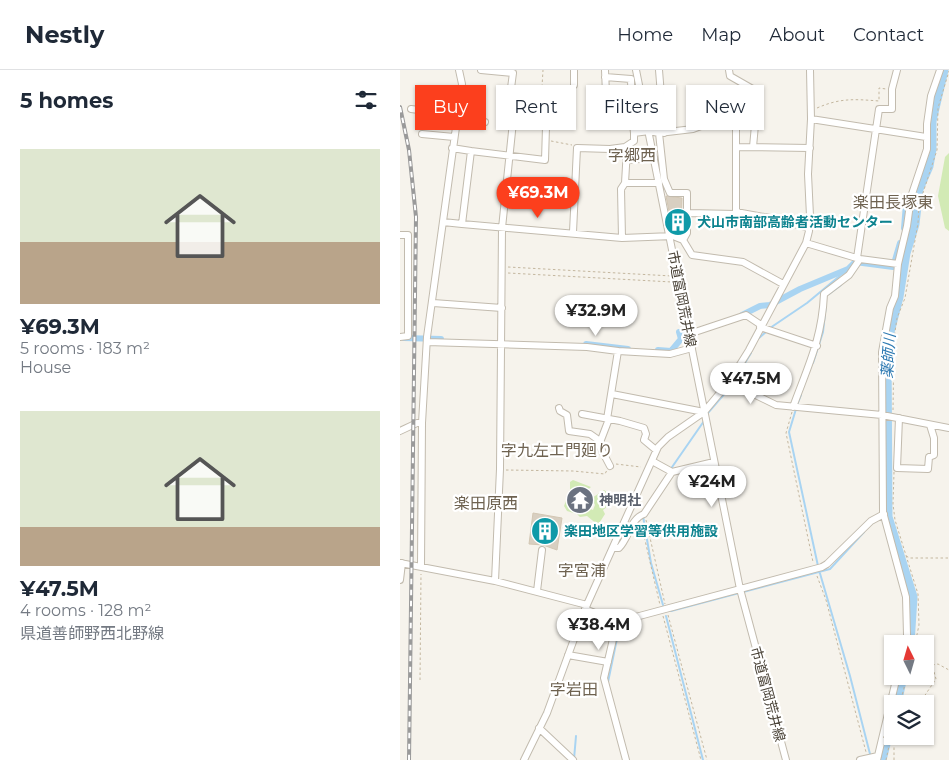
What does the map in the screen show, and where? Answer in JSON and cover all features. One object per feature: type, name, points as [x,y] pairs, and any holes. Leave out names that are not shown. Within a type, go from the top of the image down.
[{"type":"street","points":[[459,70],[462,85]]},
{"type":"street","points":[[481,70],[508,71],[513,73],[511,85]]},
{"type":"street","points":[[574,70],[574,85]]},
{"type":"street","name":"市道富岡荒井線","points":[[636,70],[635,78],[649,131],[741,592],[786,760]]},
{"type":"street","points":[[659,70],[665,185],[670,193],[687,193],[687,233],[683,240]]},
{"type":"street","points":[[729,70],[730,76],[758,92],[753,147]]},
{"type":"street","points":[[796,407],[817,346],[823,317],[824,294],[849,275],[858,260],[879,109],[892,109],[892,89],[897,70]]},
{"type":"street","points":[[907,635],[906,597],[885,518],[882,352],[890,308],[895,296],[898,264],[908,226],[911,196],[927,149],[926,137],[931,96],[940,70]]},
{"type":"street","points":[[524,760],[547,713],[586,607],[614,548],[656,450],[668,437],[704,412],[732,384],[806,243],[809,228],[808,174],[812,71]]},
{"type":"street","points":[[605,73],[635,78],[634,85]]},
{"type":"street","points":[[411,108],[415,109]]},
{"type":"street","points":[[811,118],[926,137]]},
{"type":"street","points":[[634,133],[693,130],[709,123],[736,120],[736,212],[738,212]]},
{"type":"street","points":[[421,566],[422,423],[427,339],[455,130]]},
{"type":"street","points":[[495,581],[500,469],[502,228],[512,130]]},
{"type":"street","points":[[452,148],[545,160],[545,130]]},
{"type":"street","points":[[573,232],[577,148],[610,149],[625,147],[634,141],[634,130]]},
{"type":"street","points":[[422,134],[454,137]]},
{"type":"street","points":[[622,238],[621,189],[625,183],[625,147]]},
{"type":"street","points":[[737,147],[810,148]]},
{"type":"street","points":[[462,224],[471,151]]},
{"type":"street","points":[[626,160],[654,158]]},
{"type":"street","points":[[625,183],[659,183]]},
{"type":"street","points":[[688,213],[736,214],[738,212],[776,219],[809,228]]},
{"type":"street","points":[[443,222],[573,232],[622,238],[678,237],[683,240],[692,255],[743,262],[783,284]]},
{"type":"street","points":[[400,235],[408,235],[409,268],[408,336],[400,337]]},
{"type":"street","points":[[806,243],[858,260],[898,264]]},
{"type":"street","points":[[400,268],[409,268]]},
{"type":"street","points":[[433,303],[502,308]]},
{"type":"street","points":[[400,304],[409,304]]},
{"type":"street","points":[[688,331],[746,315],[761,326],[817,346]]},
{"type":"street","points":[[427,339],[587,347],[670,354],[692,348]]},
{"type":"street","points":[[610,466],[600,448],[600,441],[608,419],[618,351]]},
{"type":"street","points":[[732,384],[776,405],[882,415],[949,428]]},
{"type":"street","points":[[612,394],[704,412]]},
{"type":"street","points":[[558,408],[567,415],[569,431],[590,434],[600,441]]},
{"type":"street","points":[[582,414],[644,428],[646,434],[644,440],[656,450]]},
{"type":"street","points":[[895,417],[897,468],[928,469],[929,457],[934,455],[934,438],[930,424]]},
{"type":"street","points":[[400,431],[417,422],[422,423]]},
{"type":"street","points":[[652,461],[672,472]]},
{"type":"street","points":[[614,548],[619,548],[622,545],[672,472],[714,462]]},
{"type":"street","points":[[400,580],[401,563],[421,566],[537,591],[586,607],[618,622],[664,609],[741,592],[818,570],[827,564],[871,521],[885,518]]},
{"type":"street","points":[[537,591],[542,550]]},
{"type":"street","points":[[618,622],[604,683],[626,760]]},
{"type":"street","points":[[568,655],[608,662]]},
{"type":"street","points":[[860,760],[878,758],[895,685]]},
{"type":"street","points":[[539,728],[572,759]]},
{"type":"path","points":[[542,85],[543,70]]},
{"type":"path","points":[[895,417],[894,339],[898,318],[905,298],[918,223],[919,205],[937,150],[938,108],[949,71]]},
{"type":"path","points":[[811,110],[831,102],[846,99],[878,101],[879,88],[892,89]]},
{"type":"path","points":[[545,140],[577,148]]},
{"type":"path","points":[[503,270],[678,279]]},
{"type":"path","points":[[503,270],[678,279]]},
{"type":"path","points":[[796,407],[786,433],[818,570],[868,758]]},
{"type":"path","points":[[500,469],[573,470],[606,474],[610,466],[636,465],[648,469]]},
{"type":"path","points":[[893,491],[895,520],[918,594],[919,625],[916,635]]},
{"type":"path","points":[[642,515],[700,760]]},
{"type":"path","points":[[642,515],[664,609],[707,760]]},
{"type":"path","points":[[906,556],[910,558],[949,558]]},
{"type":"path","points":[[420,680],[421,566]]},
{"type":"path","points":[[927,695],[936,679],[932,666],[938,664],[949,670]]},
{"type":"path","points":[[886,760],[889,745]]},
{"type":"path","points":[[894,745],[894,760]]},
{"type":"green space","points":[[949,153],[949,231],[945,228],[938,196],[945,157]]},
{"type":"green space","points":[[573,480],[591,487],[584,493],[575,492],[571,494],[571,501],[593,510],[595,505],[592,498],[604,490],[614,497],[611,504],[603,510],[605,514],[598,525],[587,516],[580,517],[567,511],[564,506],[570,490],[570,482]]},
{"type":"building","points":[[666,196],[682,198],[681,234],[673,231]]},
{"type":"building","name":"楽田地区学習等供用施設","points":[[533,513],[562,518],[557,550],[543,545],[529,544]]},
{"type":"waterway","name":"薬師川","points":[[910,635],[912,597],[887,517],[886,344],[898,297],[905,253],[914,224],[918,189],[928,166],[931,149],[931,121],[943,70]]},
{"type":"waterway","points":[[904,228],[906,204],[915,203]]},
{"type":"waterway","points":[[742,315],[760,306],[770,305],[800,289],[848,269],[855,262],[893,267],[900,243]]},
{"type":"waterway","points":[[770,328],[807,303],[848,269]]},
{"type":"waterway","points":[[829,294],[841,285]]},
{"type":"waterway","points":[[813,363],[823,332],[826,304]]},
{"type":"waterway","points":[[658,350],[671,351],[681,339],[679,332],[692,330]]},
{"type":"waterway","points":[[759,338],[767,331]]},
{"type":"waterway","points":[[404,338],[441,339]]},
{"type":"waterway","points":[[586,344],[628,349]]},
{"type":"waterway","points":[[734,381],[751,353]]},
{"type":"waterway","points":[[707,414],[732,385]]},
{"type":"waterway","points":[[797,405],[801,395]]},
{"type":"waterway","points":[[796,409],[789,432],[818,566]]},
{"type":"waterway","points":[[670,470],[704,421]]},
{"type":"waterway","points":[[643,516],[651,563],[663,605]]},
{"type":"waterway","points":[[743,592],[830,569],[864,532]]},
{"type":"waterway","points":[[819,570],[850,676],[870,754]]},
{"type":"waterway","points":[[671,611],[739,593]]},
{"type":"waterway","points":[[666,616],[703,760]]},
{"type":"waterway","points":[[608,682],[619,629],[628,622]]},
{"type":"waterway","name":"薬師川","points":[[898,695],[900,685]]},
{"type":"waterway","points":[[574,759],[576,736]]},
{"type":"waterway","name":"薬師川","points":[[881,760],[885,745]]},
{"type":"railway","points":[[400,107],[409,150],[416,217],[409,760]]},
{"type":"place","name":"犬山市南部高齢者活動センター","points":[[678,222]]},
{"type":"place","name":"神明社","points":[[580,500]]},
{"type":"place","name":"楽田地区学習等供用施設","points":[[545,531]]},
{"type":"district","name":"字郷西","points":[[632,155]]},
{"type":"district","name":"楽田長塚東","points":[[893,202]]},
{"type":"district","name":"字九左エ門廻り","points":[[557,450]]},
{"type":"district","name":"楽田原西","points":[[486,503]]},
{"type":"district","name":"字宮浦","points":[[582,570]]},
{"type":"district","name":"字岩田","points":[[574,689]]}]
